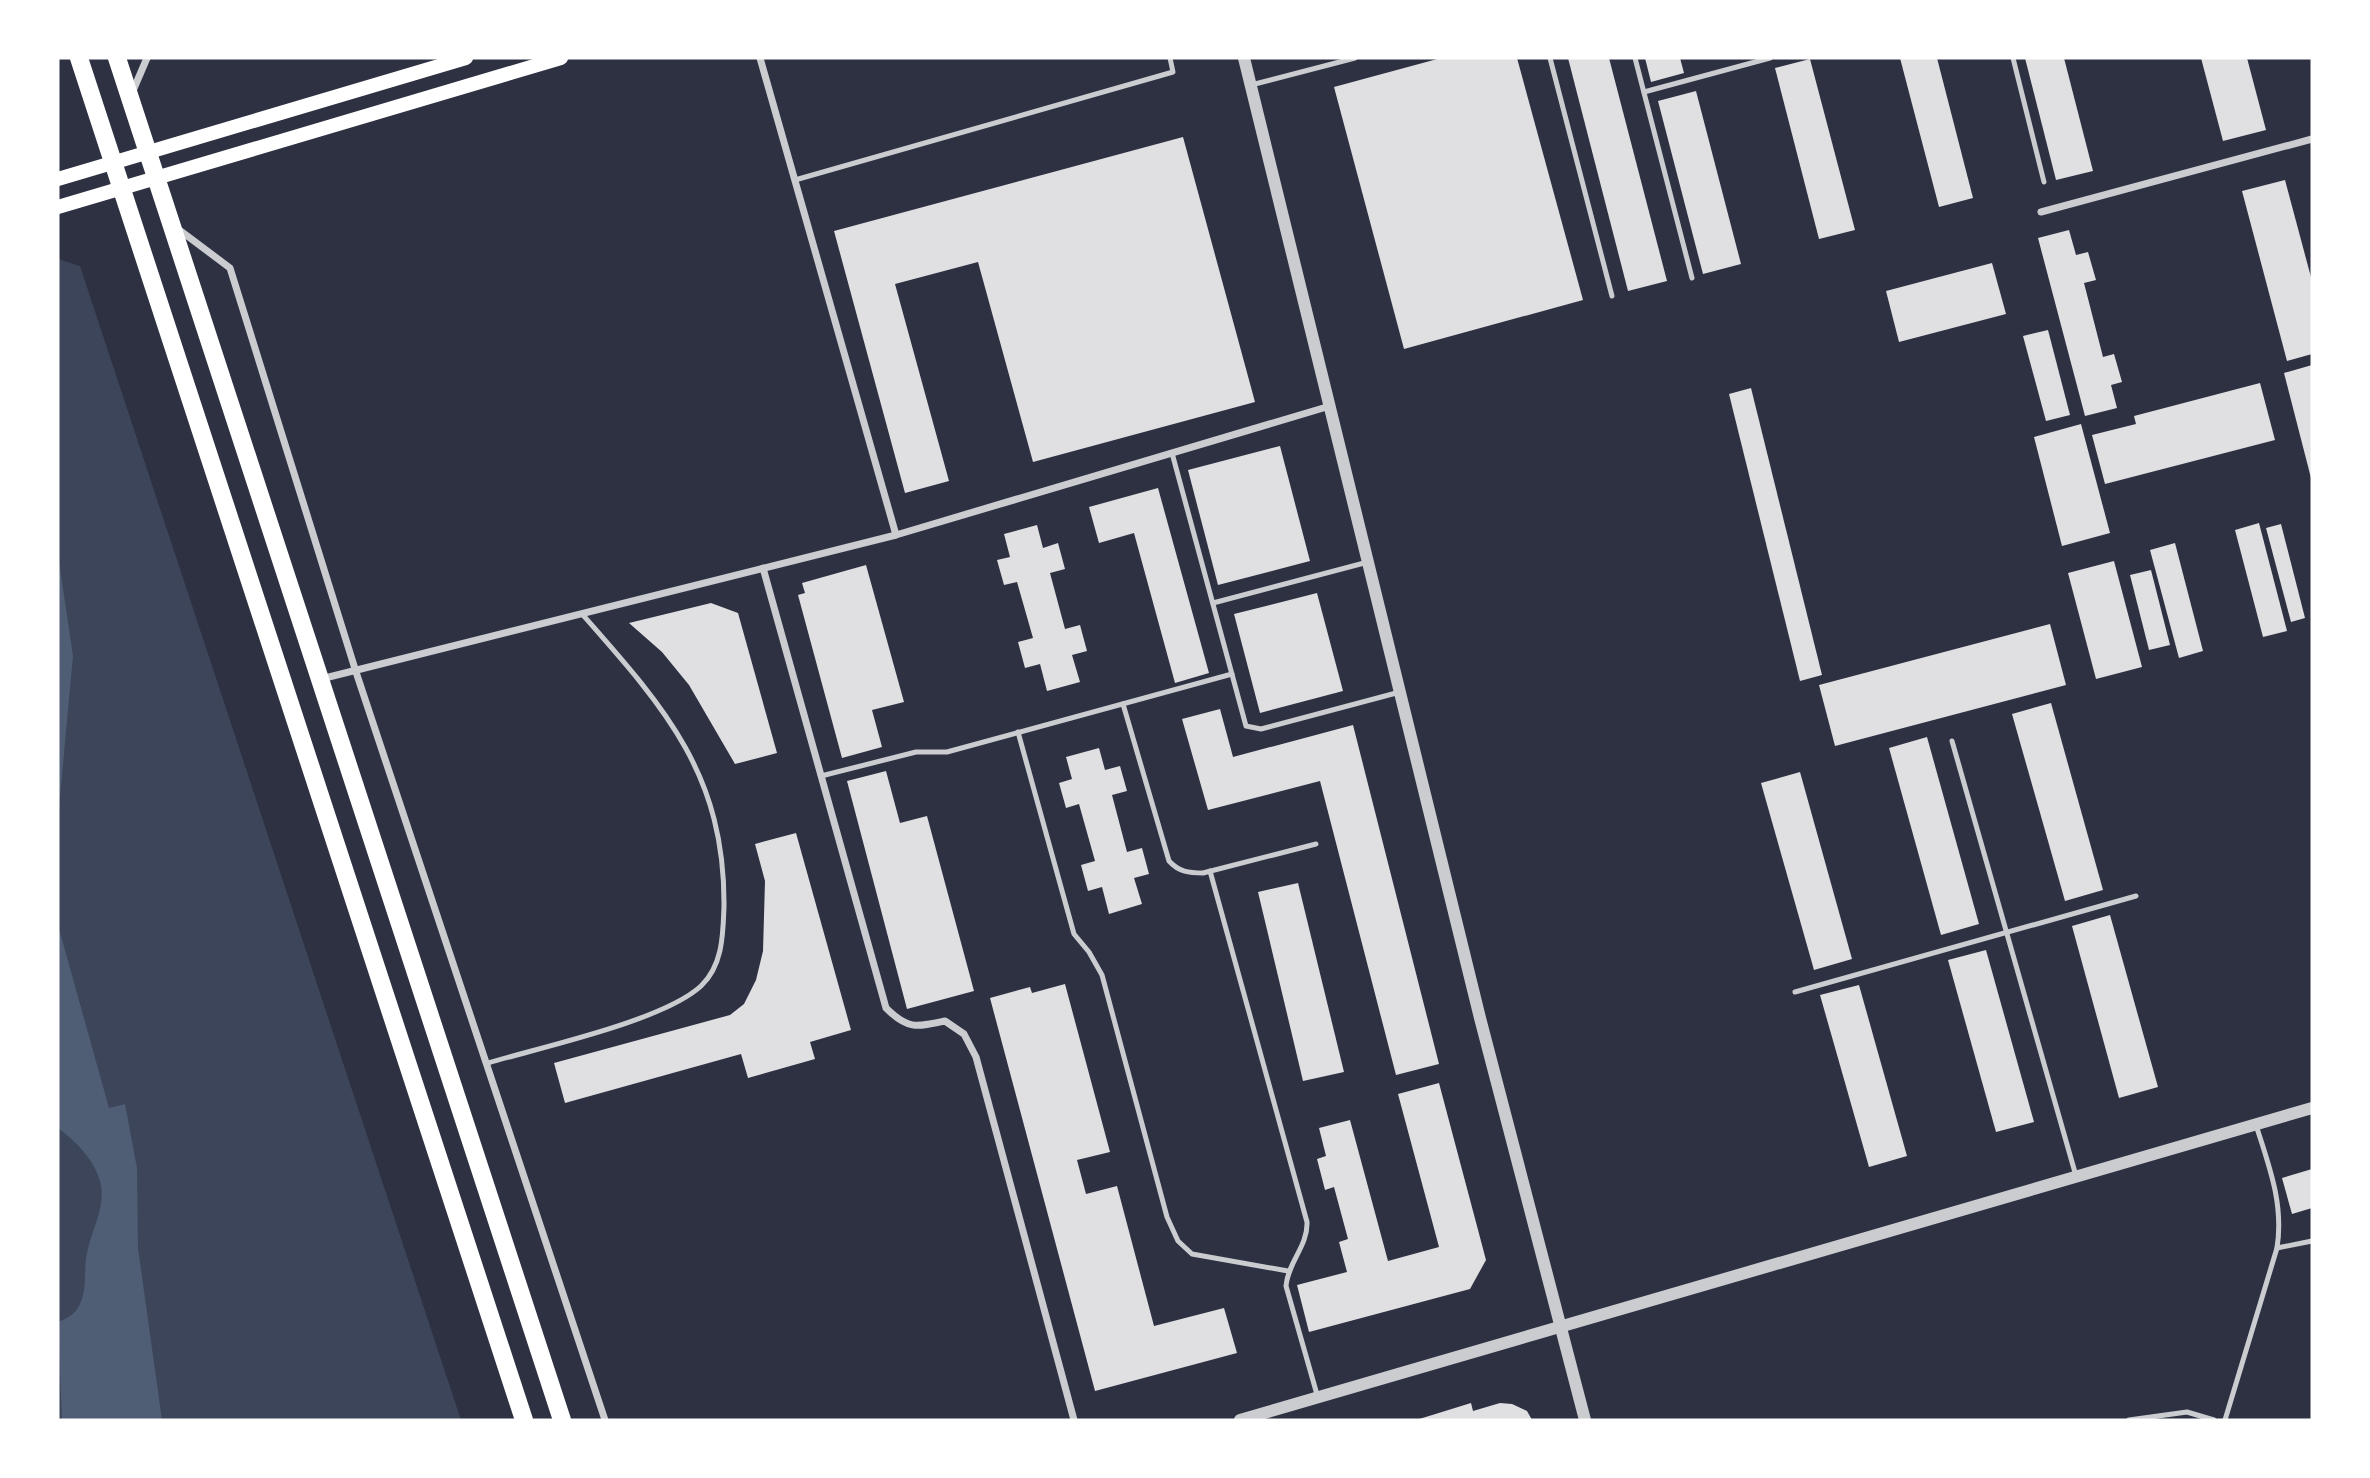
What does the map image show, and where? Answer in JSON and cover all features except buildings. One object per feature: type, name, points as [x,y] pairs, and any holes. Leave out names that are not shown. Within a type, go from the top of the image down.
[{"type":"main road","points":[[79,58],[524,1420]]},
{"type":"main road","points":[[117,58],[562,1420]]},
{"type":"main road","points":[[58,179],[466,58]]},
{"type":"main road","points":[[58,207],[561,58]]},
{"type":"street","points":[[130,97],[147,58]]},
{"type":"street","points":[[760,58],[896,535]]},
{"type":"street","points":[[1244,58],[1400,692],[1585,1420]]},
{"type":"street","points":[[2041,212],[2312,139]]},
{"type":"street","points":[[172,225],[230,268],[356,672],[605,1420]]},
{"type":"street","points":[[320,679],[896,535],[1330,406]]},
{"type":"street","points":[[763,568],[886,1008],[901,1023],[918,1026],[945,1021],[964,1034],[975,1057],[1074,1420]]},
{"type":"street","points":[[1240,1420],[2312,1108]]},
{"type":"lane","points":[[795,180],[1174,72],[1170,58]]},
{"type":"lane","points":[[1251,85],[1355,58]]},
{"type":"lane","points":[[1550,58],[1612,296]]},
{"type":"lane","points":[[1634,58],[1692,278]]},
{"type":"lane","points":[[1644,92],[1770,58]]},
{"type":"lane","points":[[2013,58],[2044,182]]},
{"type":"lane","points":[[1172,453],[1246,726],[1261,729],[1400,692]]},
{"type":"lane","points":[[1213,603],[1368,562]]},
{"type":"lane","points":[[488,1063],[631,1021],[682,1000],[703,985],[715,968],[723,938],[721,845],[710,802],[690,753],[655,697],[582,614]]},
{"type":"lane","points":[[821,776],[916,752],[947,752],[1232,674]]},
{"type":"lane","points":[[1123,704],[1169,861],[1187,873],[1210,871],[1316,844]]},
{"type":"lane","points":[[1018,732],[1074,934],[1089,952],[1102,975],[1167,1217],[1178,1241],[1192,1254],[1287,1271]]},
{"type":"lane","points":[[1952,741],[2076,1177]]},
{"type":"lane","points":[[1210,871],[1307,1222],[1308,1236],[1287,1271],[1288,1298],[1318,1398]]},
{"type":"lane","points":[[1795,992],[2136,896]]},
{"type":"lane","points":[[2225,1420],[2277,1248],[2279,1203],[2256,1125]]},
{"type":"lane","points":[[2277,1248],[2312,1241]]},
{"type":"lane","points":[[2129,1420],[2187,1412],[2214,1420]]},
{"type":"shaded area","points":[[58,259],[80,266],[461,1420],[58,1420]]},
{"type":"shaded area","points":[[58,555],[73,656],[58,818]]},
{"type":"shaded area","points":[[58,925],[109,1108],[125,1104],[137,1168],[138,1248],[162,1420],[62,1420],[58,1322],[72,1314],[82,1300],[87,1253],[102,1197],[99,1178],[92,1163],[77,1144],[58,1128]]}]
